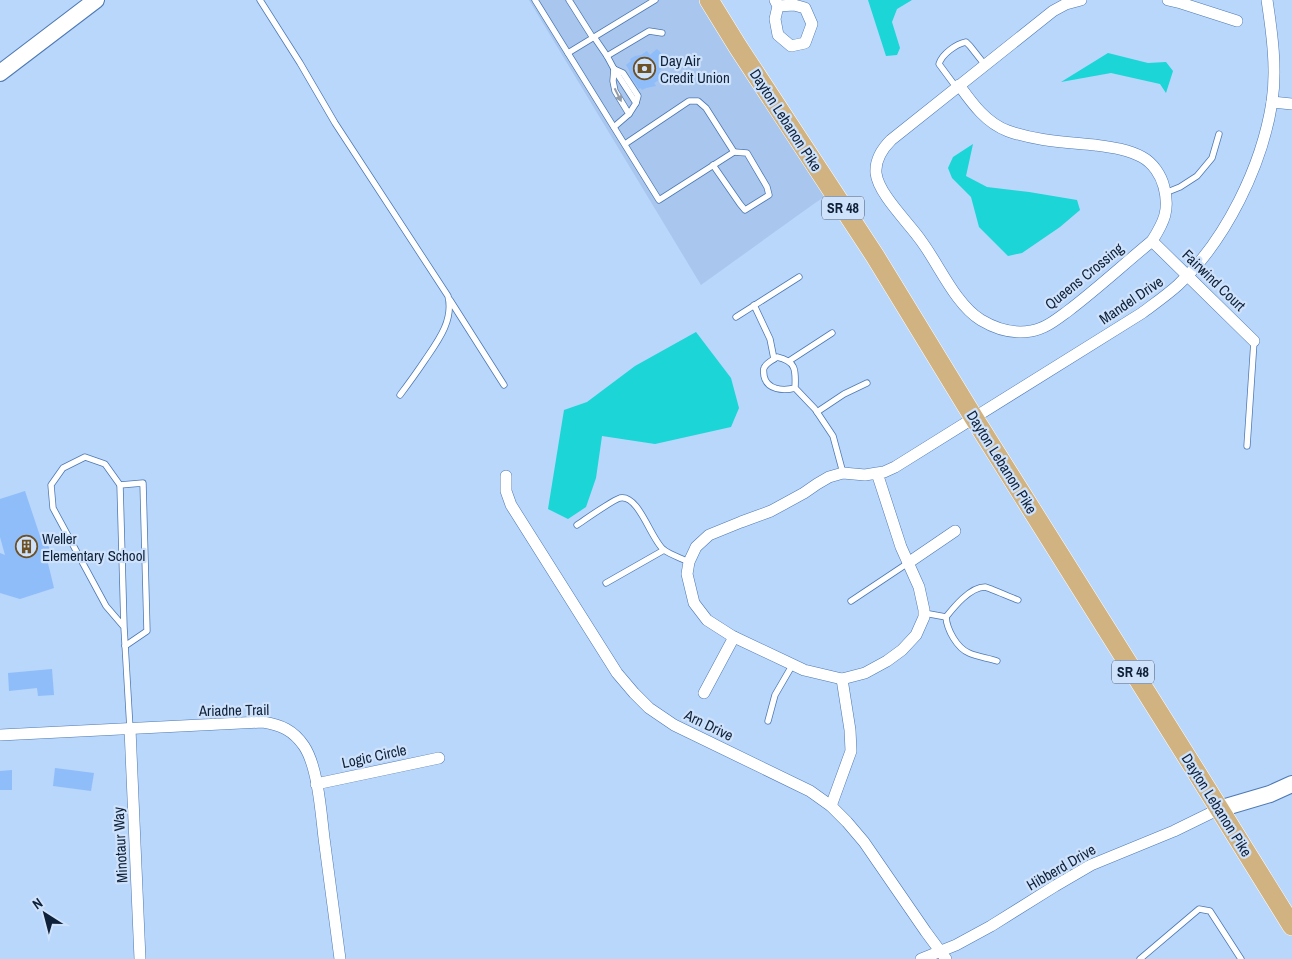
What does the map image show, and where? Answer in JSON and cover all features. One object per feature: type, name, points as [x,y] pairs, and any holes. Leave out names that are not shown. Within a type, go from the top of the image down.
[{"type":"main road","name":"Dayton Lebanon Pike","points":[[709,0],[875,256],[974,418],[1292,926]]},
{"type":"street","points":[[0,73],[96,0]]},
{"type":"street","name":"Queens Crossing","points":[[957,86],[977,110],[1008,131],[1028,137],[1112,147],[1127,151],[1142,157],[1151,164],[1158,172],[1162,181],[1167,204],[1166,215],[1152,241],[1077,304],[1038,329],[1019,332],[995,327],[980,320],[962,303],[922,242],[884,195],[876,174],[876,164],[879,155],[890,140],[957,86],[1053,11],[1066,4],[1081,0]]},
{"type":"street","points":[[1168,0],[1237,21]]},
{"type":"street","name":"Mandel Drive","points":[[689,562],[696,547],[709,535],[771,512],[828,478],[843,473],[865,475],[884,472],[895,467],[1142,313],[1178,286],[1216,239],[1232,215],[1245,190],[1268,124],[1272,102],[1274,55],[1266,0]]},
{"type":"street","points":[[1272,102],[1292,104]]},
{"type":"street","name":"Fairwind Court","points":[[1152,241],[1254,341]]},
{"type":"street","points":[[689,562],[687,574],[694,603],[707,620],[734,637],[804,670],[842,679],[865,673],[902,650],[916,635],[924,616],[919,587],[901,547],[877,473]]},
{"type":"street","name":"Arn Drive","points":[[506,476],[506,491],[511,504],[617,673],[634,694],[674,725],[810,791],[831,806],[848,822],[864,842],[943,955]]},
{"type":"street","points":[[908,563],[955,531]]},
{"type":"street","points":[[704,693],[734,637]]},
{"type":"street","points":[[831,806],[851,751],[850,730],[842,679]]},
{"type":"street","name":"Ariadne Trail","points":[[0,735],[263,722],[286,729],[303,745],[311,760],[340,959]]},
{"type":"street","name":"Minotaur Way","points":[[130,729],[140,959]]},
{"type":"street","name":"Logic Circle","points":[[316,784],[439,758]]},
{"type":"street","points":[[1219,809],[1270,794],[1292,784]]},
{"type":"street","name":"Hibberd Drive","points":[[921,959],[943,955],[956,945],[1091,865],[1174,831],[1219,809]]},
{"type":"lane","points":[[260,0],[335,123],[504,385]]},
{"type":"lane","points":[[535,0],[659,200],[713,165],[734,152],[747,153],[769,195],[745,210],[713,165]]},
{"type":"lane","points":[[570,0],[636,103],[629,114],[614,127]]},
{"type":"lane","points":[[568,53],[655,0]]},
{"type":"lane","points":[[607,56],[649,31],[662,33]]},
{"type":"lane","points":[[957,86],[939,64],[940,59],[962,42],[966,42],[970,46],[985,65]]},
{"type":"lane","points":[[614,69],[613,81],[615,91],[629,114]]},
{"type":"lane","points":[[625,144],[689,101],[698,100],[706,108],[734,152]]},
{"type":"lane","points":[[1165,193],[1180,187],[1197,176],[1212,158],[1219,134]]},
{"type":"lane","points":[[736,316],[799,277]]},
{"type":"lane","points":[[400,395],[446,326],[450,306],[448,298]]},
{"type":"lane","points":[[754,305],[770,339],[774,359]]},
{"type":"lane","points":[[789,361],[832,333]]},
{"type":"lane","points":[[1247,446],[1254,341]]},
{"type":"lane","points":[[795,388],[787,390],[776,389],[768,384],[764,378],[764,368],[777,357],[792,364],[795,372],[795,388],[817,412],[833,436],[843,473]]},
{"type":"lane","points":[[817,412],[844,394],[867,383]]},
{"type":"lane","points":[[124,627],[106,606],[53,508],[51,485],[63,468],[85,457],[105,464],[120,486],[124,627],[130,729]]},
{"type":"lane","points":[[120,486],[143,482],[146,631],[125,646]]},
{"type":"lane","points":[[577,526],[620,498],[628,498],[634,503],[650,532],[664,550],[689,562]]},
{"type":"lane","points":[[606,583],[664,550]]},
{"type":"lane","points":[[851,601],[908,563]]},
{"type":"lane","points":[[997,661],[968,653],[952,635],[946,625],[946,618],[960,601],[975,590],[986,587],[1018,600]]},
{"type":"lane","points":[[924,614],[946,618]]},
{"type":"lane","points":[[768,721],[776,695],[793,664]]},
{"type":"lane","points":[[1140,959],[1198,909],[1210,911],[1242,959]]},
{"type":"shaded area","points":[[529,0],[711,0],[833,191],[701,285]]},
{"type":"shaded area","points":[[868,0],[912,0],[897,9],[892,22],[900,48],[897,55],[886,56]]},
{"type":"shaded area","points":[[1108,53],[1148,63],[1166,62],[1173,71],[1166,93],[1160,84],[1111,73],[1061,82]]},
{"type":"shaded area","points":[[973,144],[966,176],[987,187],[1077,200],[1080,210],[1060,227],[1022,253],[1008,256],[979,227],[971,197],[952,178],[948,168],[953,157]]},
{"type":"shaded area","points":[[696,332],[731,378],[739,408],[731,427],[655,444],[602,436],[596,478],[586,507],[568,519],[548,509],[564,410],[587,402],[635,366]]},
{"type":"building","points":[[657,49],[664,56],[662,58],[667,65],[659,71],[664,77],[654,83],[656,86],[642,90],[641,88],[639,89],[626,65],[635,56],[647,51],[650,55]]},
{"type":"building","name":"Weller Elementary School","points":[[25,491],[42,542],[47,540],[50,551],[46,555],[54,588],[20,599],[0,593],[0,553],[5,555],[0,537],[0,499]]},
{"type":"building","points":[[52,669],[54,695],[38,696],[37,688],[9,691],[8,673]]},
{"type":"building","points":[[55,768],[94,773],[91,791],[53,786]]},
{"type":"building","points":[[12,770],[12,790],[0,790],[0,771]]},
{"type":"place","name":"Day Air Credit Union","points":[[644,69]]},
{"type":"place","name":"Weller Elementary School","points":[[26,547]]}]
